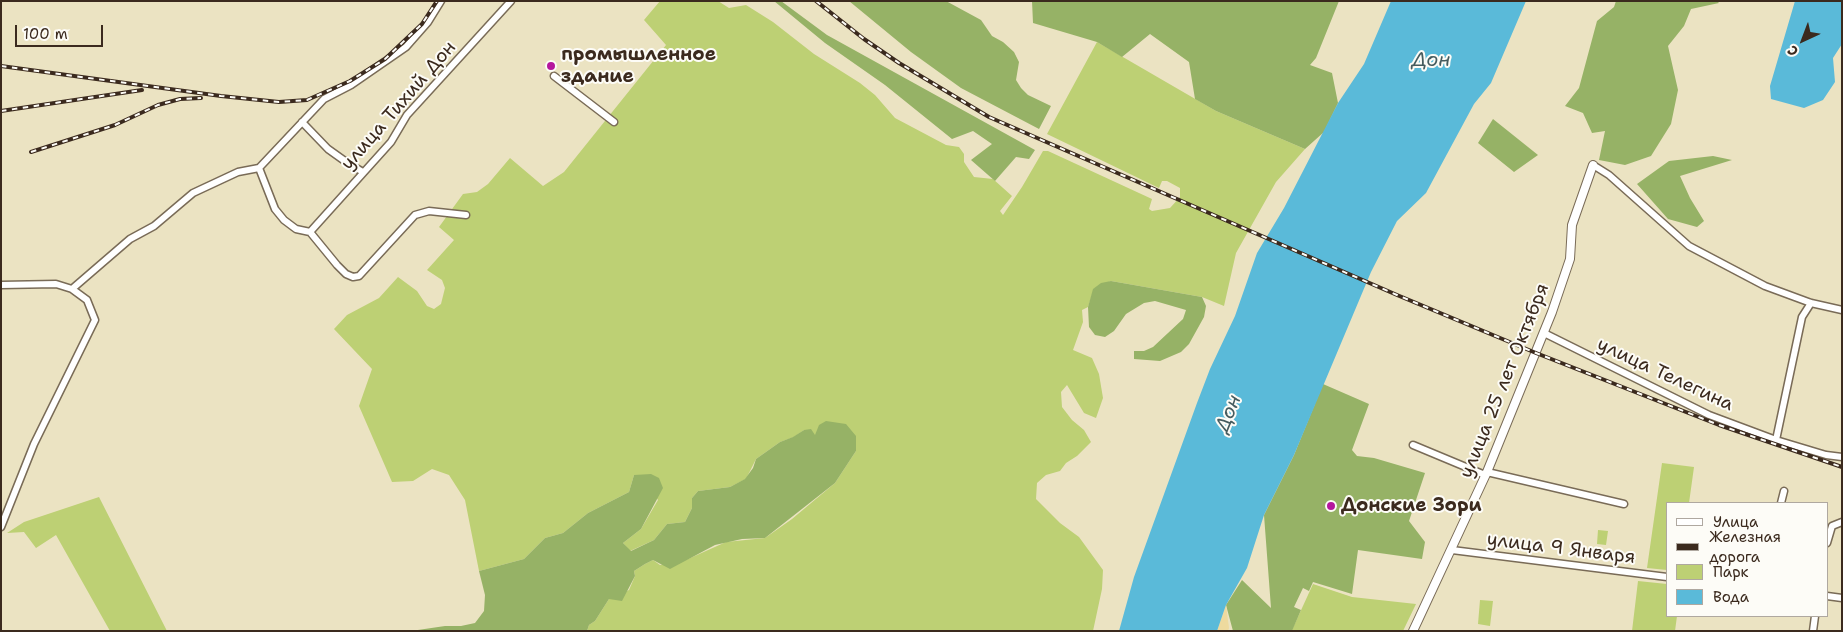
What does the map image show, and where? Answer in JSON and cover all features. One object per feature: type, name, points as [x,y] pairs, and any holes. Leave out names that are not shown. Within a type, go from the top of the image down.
[{"type":"street","points":[[72,289],[130,239],[154,226],[193,193],[238,172],[259,168],[324,99],[357,81],[406,46],[428,22],[440,1]]},
{"type":"street","name":"улица Тихий Дон","points":[[310,232],[391,142],[408,115],[511,1]]},
{"type":"street","points":[[554,76],[614,122]]},
{"type":"street","points":[[302,122],[328,149],[363,172]]},
{"type":"street","points":[[1593,165],[1609,175],[1689,246],[1765,286],[1811,304],[1842,310]]},
{"type":"street","name":"улица 25 лет Октября","points":[[1413,631],[1486,474],[1544,333],[1570,259],[1572,225],[1593,165]]},
{"type":"street","points":[[259,168],[275,208],[284,220],[296,229],[310,232],[337,265],[346,274],[353,277],[359,276],[415,215],[429,211],[466,215]]},
{"type":"street","points":[[1,286],[56,284],[72,289],[88,300],[95,320],[34,444],[1,527]]},
{"type":"street","points":[[1776,440],[1802,317],[1811,304]]},
{"type":"street","name":"улица Телегина","points":[[1544,333],[1709,415],[1776,440],[1826,455],[1842,457]]},
{"type":"street","points":[[1413,445],[1486,474],[1624,504]]},
{"type":"street","points":[[1782,502],[1784,491]]},
{"type":"street","points":[[1828,540],[1832,526],[1842,522]]},
{"type":"street","name":"улица 9 Января","points":[[1452,550],[1666,577]]},
{"type":"street","points":[[1828,596],[1842,598]]},
{"type":"street","points":[[1813,631],[1815,617]]},
{"type":"green space","points":[[660,1],[718,1],[729,8],[746,5],[773,22],[814,54],[860,83],[875,95],[895,118],[946,145],[959,147],[964,154],[964,162],[974,177],[993,179],[1012,196],[1000,211],[1003,215],[1043,151],[1048,151],[1152,199],[1149,209],[1152,211],[1170,208],[1180,197],[1180,188],[1167,181],[1162,181],[1159,188],[1047,134],[1097,42],[1216,111],[1305,149],[1276,182],[1236,253],[1224,306],[1202,297],[1111,281],[1094,289],[1088,307],[1082,310],[1083,322],[1073,350],[1092,358],[1099,374],[1103,398],[1096,418],[1084,413],[1067,385],[1061,392],[1062,407],[1072,420],[1084,430],[1091,442],[1077,456],[1066,463],[1060,471],[1046,475],[1037,483],[1036,499],[1060,523],[1079,537],[1103,570],[1102,589],[1093,631],[587,631],[589,625],[595,621],[609,599],[629,590],[635,576],[634,571],[645,564],[653,560],[660,565],[688,559],[726,542],[765,538],[792,519],[835,483],[856,451],[856,436],[815,436],[804,430],[794,437],[780,442],[756,459],[746,479],[730,487],[698,491],[692,498],[692,508],[685,522],[667,524],[654,540],[630,551],[623,543],[641,529],[658,500],[642,476],[634,475],[629,492],[588,513],[563,533],[545,538],[524,559],[479,571],[465,500],[449,475],[432,469],[413,481],[392,482],[359,406],[372,369],[334,329],[347,315],[379,298],[398,277],[417,291],[427,306],[434,309],[441,304],[445,288],[442,280],[427,270],[454,240],[439,227],[463,194],[477,192],[488,184],[510,158],[543,186],[564,172],[666,45],[644,20]]},
{"type":"green space","points":[[774,1],[781,1],[827,35],[1035,150],[1029,159],[1016,157],[995,181],[971,160],[992,144],[973,131],[952,139],[885,85],[825,43]]},
{"type":"green space","points":[[849,1],[946,1],[981,20],[992,36],[1003,42],[1014,52],[1019,62],[1016,80],[1021,88],[1028,95],[1051,106],[1039,129],[961,88],[911,52]]},
{"type":"green space","points":[[1032,1],[1339,1],[1316,58],[1310,65],[1332,73],[1338,103],[1324,132],[1305,149],[1216,111],[1195,99],[1189,62],[1150,34],[1122,57],[1097,42],[1033,23]]},
{"type":"green space","points":[[1616,1],[1717,1],[1719,3],[1691,9],[1684,26],[1668,46],[1678,90],[1671,124],[1651,156],[1625,165],[1599,160],[1605,131],[1592,133],[1583,113],[1565,106],[1579,88],[1597,21],[1614,7]]},
{"type":"green space","points":[[1493,119],[1538,155],[1514,172],[1478,143]]},
{"type":"green space","points":[[1713,156],[1732,160],[1680,176],[1690,198],[1704,221],[1697,227],[1668,219],[1637,184],[1669,161]]},
{"type":"green space","points":[[1111,281],[1202,297],[1206,306],[1204,317],[1189,344],[1181,352],[1160,361],[1134,359],[1134,351],[1144,351],[1153,347],[1183,319],[1186,310],[1155,301],[1144,303],[1126,314],[1114,331],[1105,337],[1095,335],[1089,327],[1088,307],[1093,289],[1101,283]]},
{"type":"green space","points":[[1323,384],[1369,404],[1352,450],[1357,456],[1374,458],[1425,473],[1409,521],[1425,542],[1422,559],[1358,550],[1352,594],[1313,582],[1309,591],[1303,588],[1294,607],[1301,610],[1292,631],[1233,631],[1226,605],[1242,580],[1271,608],[1264,515],[1294,455]]},
{"type":"green space","points":[[826,421],[846,424],[856,436],[856,451],[835,483],[765,538],[742,539],[715,545],[670,569],[653,560],[645,564],[634,571],[635,576],[622,601],[609,599],[595,621],[589,625],[587,631],[411,631],[475,623],[484,611],[485,595],[479,571],[524,559],[545,538],[563,533],[588,513],[629,492],[634,475],[651,474],[659,478],[663,488],[641,529],[623,543],[631,551],[654,540],[667,524],[685,522],[692,508],[692,498],[698,491],[730,487],[745,479],[753,468],[756,459],[780,442],[804,430],[811,429],[815,435],[819,425]]},
{"type":"green space","points":[[1662,463],[1694,467],[1689,502],[1666,502],[1666,570],[1647,568]]},
{"type":"green space","points":[[99,497],[167,631],[110,631],[56,535],[36,548],[24,532],[7,533],[24,522]]},
{"type":"green space","points":[[1598,530],[1608,531],[1606,545],[1597,544]]},
{"type":"green space","points":[[1638,581],[1666,584],[1666,617],[1677,617],[1675,631],[1632,631]]},
{"type":"green space","points":[[1313,584],[1352,597],[1416,604],[1403,631],[1244,631],[1251,613],[1292,630]]},
{"type":"green space","points":[[1480,600],[1493,601],[1490,626],[1478,624]]},
{"type":"sand","points":[[1226,605],[1228,631],[1217,631]]},
{"type":"water","name":"Дон","points":[[1391,1],[1526,1],[1491,83],[1474,104],[1426,193],[1397,221],[1371,272],[1294,455],[1264,515],[1247,568],[1226,605],[1217,631],[1119,631],[1134,577],[1197,403],[1210,369],[1235,316],[1257,253],[1284,208],[1338,103],[1364,64]]},
{"type":"water","points":[[1795,1],[1842,1],[1842,44],[1833,58],[1835,82],[1823,100],[1804,108],[1771,99],[1770,86]]},
{"type":"railway","points":[[1,66],[221,96],[279,102],[307,100],[350,81],[385,59],[422,24],[437,1]]},
{"type":"railway","points":[[816,1],[864,39],[899,63],[989,117],[1397,295],[1536,353],[1719,425],[1842,467]]},
{"type":"railway","points":[[1,111],[142,90]]},
{"type":"railway","points":[[31,152],[115,125],[158,105],[180,99],[201,98]]},
{"type":"place","name":"промышленное здание","points":[[551,66]]},
{"type":"place","name":"Донские Зори","points":[[1331,506]]}]
